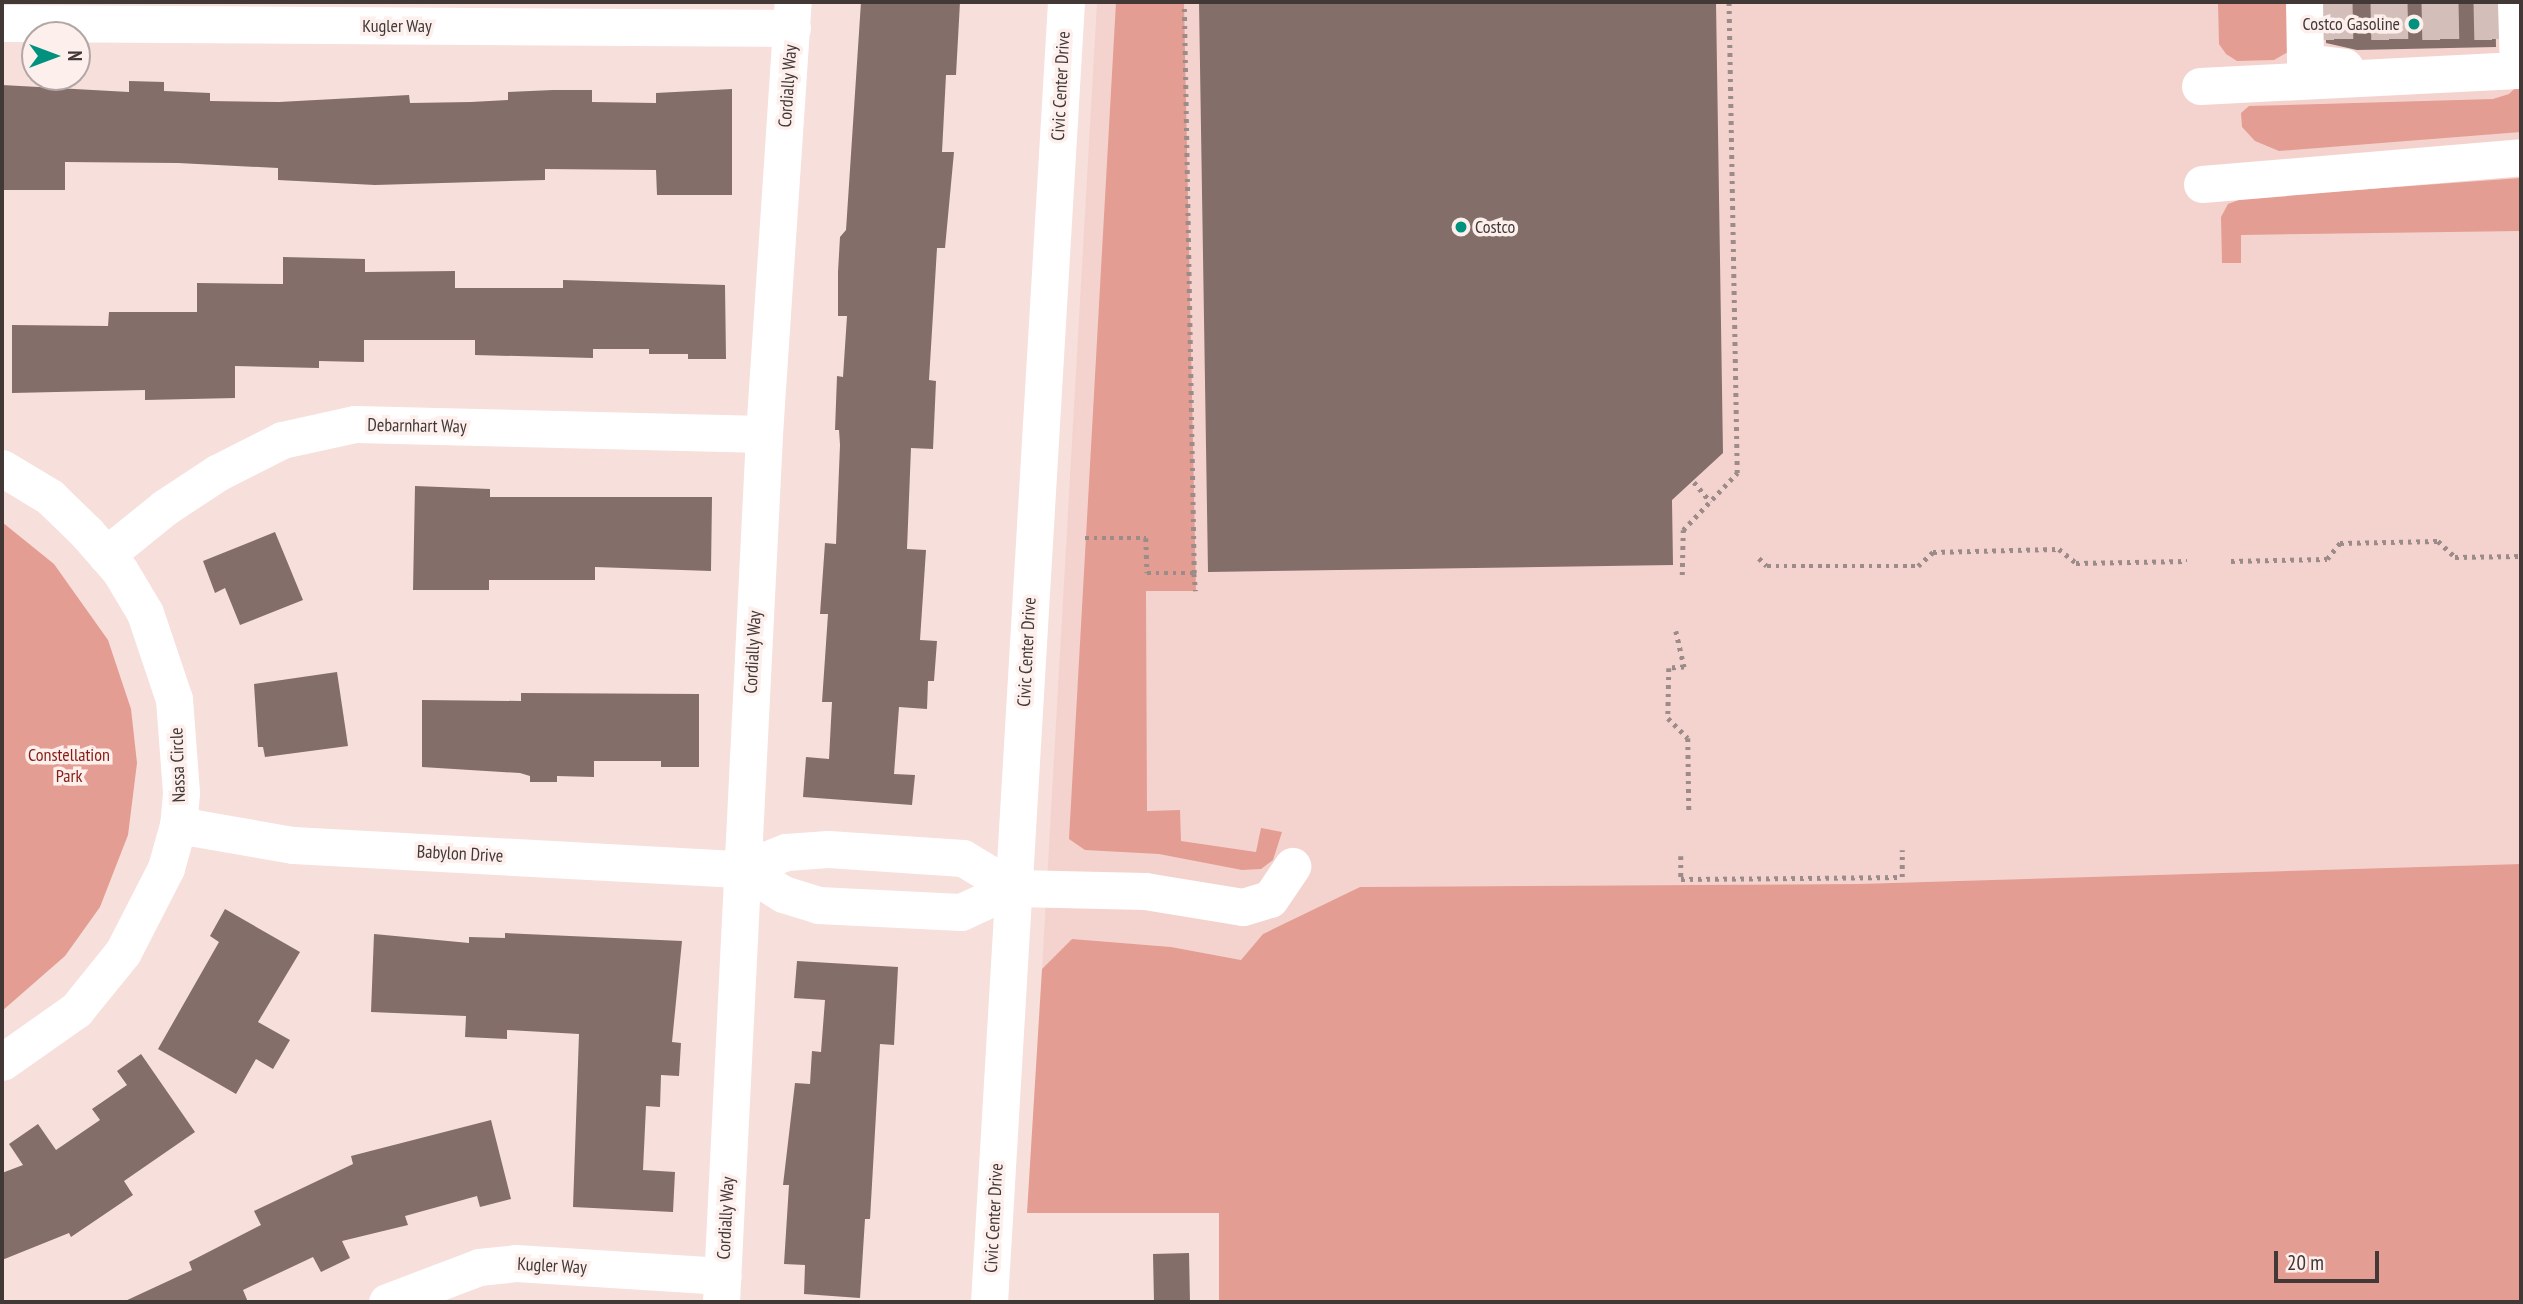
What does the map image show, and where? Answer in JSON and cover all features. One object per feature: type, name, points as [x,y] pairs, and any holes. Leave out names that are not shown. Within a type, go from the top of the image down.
[{"type":"street","name":"Civic Center Drive","points":[[989,1302],[1066,2]]},
{"type":"street","points":[[2304,2],[2305,62],[2417,75],[2492,57],[2493,47]]},
{"type":"street","points":[[2200,86],[2518,70],[2516,2]]},
{"type":"street","name":"Kugler Way","points":[[2,23],[793,15]]},
{"type":"street","name":"Cordially Way","points":[[722,1289],[764,433],[793,15]]},
{"type":"street","points":[[2417,75],[2441,57],[2441,48]]},
{"type":"street","points":[[2390,49],[2390,60],[2417,75]]},
{"type":"street","points":[[2335,50],[2336,56],[2417,75]]},
{"type":"street","points":[[2202,184],[2521,157]]},
{"type":"street","name":"Debarnhart Way","points":[[106,555],[164,508],[217,473],[282,440],[355,424],[764,433]]},
{"type":"street","name":"Nassa Circle","points":[[2,468],[50,497],[106,555],[145,613],[174,699],[181,760],[178,825],[150,906],[110,971],[57,1027],[2,1062]]},
{"type":"street","name":"Babylon Drive","points":[[178,825],[293,845],[743,869],[786,852],[855,851],[963,858],[1013,888]]},
{"type":"street","points":[[1013,888],[1145,891],[1243,907],[1270,899],[1292,866]]},
{"type":"street","name":"Babylon Drive","points":[[743,869],[783,894],[818,905],[961,912],[1013,888]]},
{"type":"street","name":"Kugler Way","points":[[387,1302],[479,1267],[516,1263],[722,1289]]},
{"type":"path","points":[[1184,2],[1196,591]]},
{"type":"path","points":[[1682,575],[1683,530],[1737,473],[1729,2]]},
{"type":"path","points":[[1694,482],[1710,502]]},
{"type":"path","points":[[1085,538],[1146,538],[1147,573],[1194,573]]},
{"type":"path","points":[[2231,561],[2327,559],[2340,543],[2438,541],[2455,557],[2521,556]]},
{"type":"path","points":[[1759,558],[1767,566],[1918,566],[1933,552],[2059,549],[2076,563],[2187,561]]},
{"type":"path","points":[[1676,631],[1684,667],[1669,668],[1668,718],[1688,738],[1689,811]]},
{"type":"path","points":[[1682,856],[1682,879],[1902,877],[1902,850]]},
{"type":"shaded area","points":[[1097,2],[2521,2],[2521,864],[1858,884],[1360,887],[1263,934],[1241,960],[1171,947],[1072,939],[1042,969]]},
{"type":"green space","points":[[1116,2],[1184,2],[1196,591],[1146,591],[1147,811],[1180,810],[1181,841],[1256,852],[1261,828],[1282,832],[1273,860],[1261,869],[1242,870],[1159,854],[1085,850],[1069,839]]},
{"type":"green space","points":[[2218,2],[2293,2],[2288,52],[2274,60],[2237,61],[2226,54],[2219,44]]},
{"type":"green space","points":[[2521,82],[2521,132],[2279,151],[2255,141],[2242,127],[2241,113],[2249,106],[2493,99],[2509,94]]},
{"type":"green space","points":[[2521,178],[2521,231],[2241,235],[2241,263],[2222,263],[2221,217],[2228,204],[2244,198]]},
{"type":"green space","name":"Constellation Park","points":[[2,522],[54,564],[108,640],[131,709],[137,763],[128,835],[100,907],[65,956],[2,1011]]},
{"type":"green space","points":[[2521,864],[2521,1302],[1219,1302],[1219,1213],[1027,1213],[1042,969],[1072,939],[1171,947],[1241,960],[1263,934],[1360,887],[1858,884]]},
{"type":"building","points":[[861,2],[960,2],[956,75],[946,75],[942,152],[954,152],[945,248],[937,248],[929,380],[936,381],[933,449],[911,448],[907,549],[926,550],[920,640],[937,641],[934,681],[928,681],[927,709],[899,707],[894,774],[915,775],[912,805],[803,797],[806,757],[829,759],[832,702],[822,702],[828,614],[820,614],[825,543],[836,544],[840,445],[839,430],[835,430],[837,376],[843,377],[847,316],[838,316],[838,272],[840,237],[846,230]]},
{"type":"building","name":"Costco","points":[[1199,2],[1716,2],[1723,453],[1672,500],[1673,565],[1208,572]]},
{"type":"building","name":"Costco Gasoline","points":[[2325,2],[2495,2],[2496,47],[2357,50],[2326,43]]},
{"type":"building","points":[[129,81],[164,82],[164,91],[210,93],[210,101],[279,102],[409,95],[410,103],[508,100],[508,92],[592,90],[592,102],[656,103],[656,93],[732,89],[732,195],[657,195],[656,170],[545,169],[545,180],[375,185],[278,180],[278,168],[178,163],[65,162],[65,190],[2,190],[2,85],[21,86],[21,91],[129,92]]},
{"type":"building","points":[[283,257],[365,259],[365,272],[455,271],[455,288],[563,288],[563,280],[725,285],[726,359],[688,359],[688,354],[649,354],[649,349],[593,349],[593,358],[475,355],[475,340],[364,340],[364,362],[319,361],[319,368],[235,366],[235,398],[145,400],[145,390],[12,393],[12,325],[108,326],[109,312],[197,312],[197,283],[283,284]]},
{"type":"building","points":[[415,486],[490,489],[490,497],[712,497],[711,571],[595,567],[595,580],[489,580],[489,590],[413,590]]},
{"type":"building","points":[[275,532],[303,600],[240,625],[225,588],[215,593],[203,561]]},
{"type":"building","points":[[337,672],[348,746],[265,757],[263,747],[258,747],[254,684]]},
{"type":"building","points":[[521,693],[699,694],[699,767],[661,767],[661,761],[594,761],[594,777],[557,776],[557,782],[530,782],[530,776],[520,773],[422,767],[422,700],[521,701]]},
{"type":"building","points":[[225,909],[300,952],[258,1022],[290,1040],[273,1069],[256,1059],[236,1094],[158,1049],[219,942],[210,936]]},
{"type":"building","points":[[505,933],[682,941],[672,1042],[681,1043],[679,1076],[661,1075],[660,1107],[646,1106],[643,1170],[675,1172],[673,1212],[573,1207],[579,1034],[507,1030],[507,1039],[465,1037],[466,1016],[371,1012],[374,934],[469,943],[469,937],[505,938]]},
{"type":"building","points":[[797,961],[898,967],[894,1045],[880,1044],[870,1219],[865,1219],[860,1298],[804,1294],[805,1265],[784,1264],[789,1185],[783,1185],[795,1083],[810,1084],[812,1051],[821,1052],[825,1000],[794,998]]},
{"type":"building","points":[[141,1054],[195,1132],[124,1181],[133,1195],[71,1237],[69,1233],[2,1260],[2,1173],[23,1165],[9,1144],[38,1124],[56,1150],[100,1120],[92,1109],[127,1085],[117,1071]]},
{"type":"building","points":[[491,1120],[511,1199],[480,1207],[477,1196],[405,1216],[408,1225],[342,1241],[350,1258],[321,1272],[313,1257],[243,1290],[248,1302],[123,1302],[192,1270],[189,1262],[261,1225],[254,1211],[353,1164],[351,1156]]},
{"type":"building","points":[[1189,1253],[1190,1302],[1154,1302],[1153,1254]]},
{"type":"tunnel","points":[[2334,2],[2335,50]]},
{"type":"tunnel","points":[[2389,2],[2390,49]]},
{"type":"tunnel","points":[[2440,2],[2441,48]]},
{"type":"tunnel","points":[[2492,2],[2493,47]]},
{"type":"place","name":"Costco Gasoline","points":[[2414,24]]},
{"type":"place","name":"Costco","points":[[1461,227]]}]
